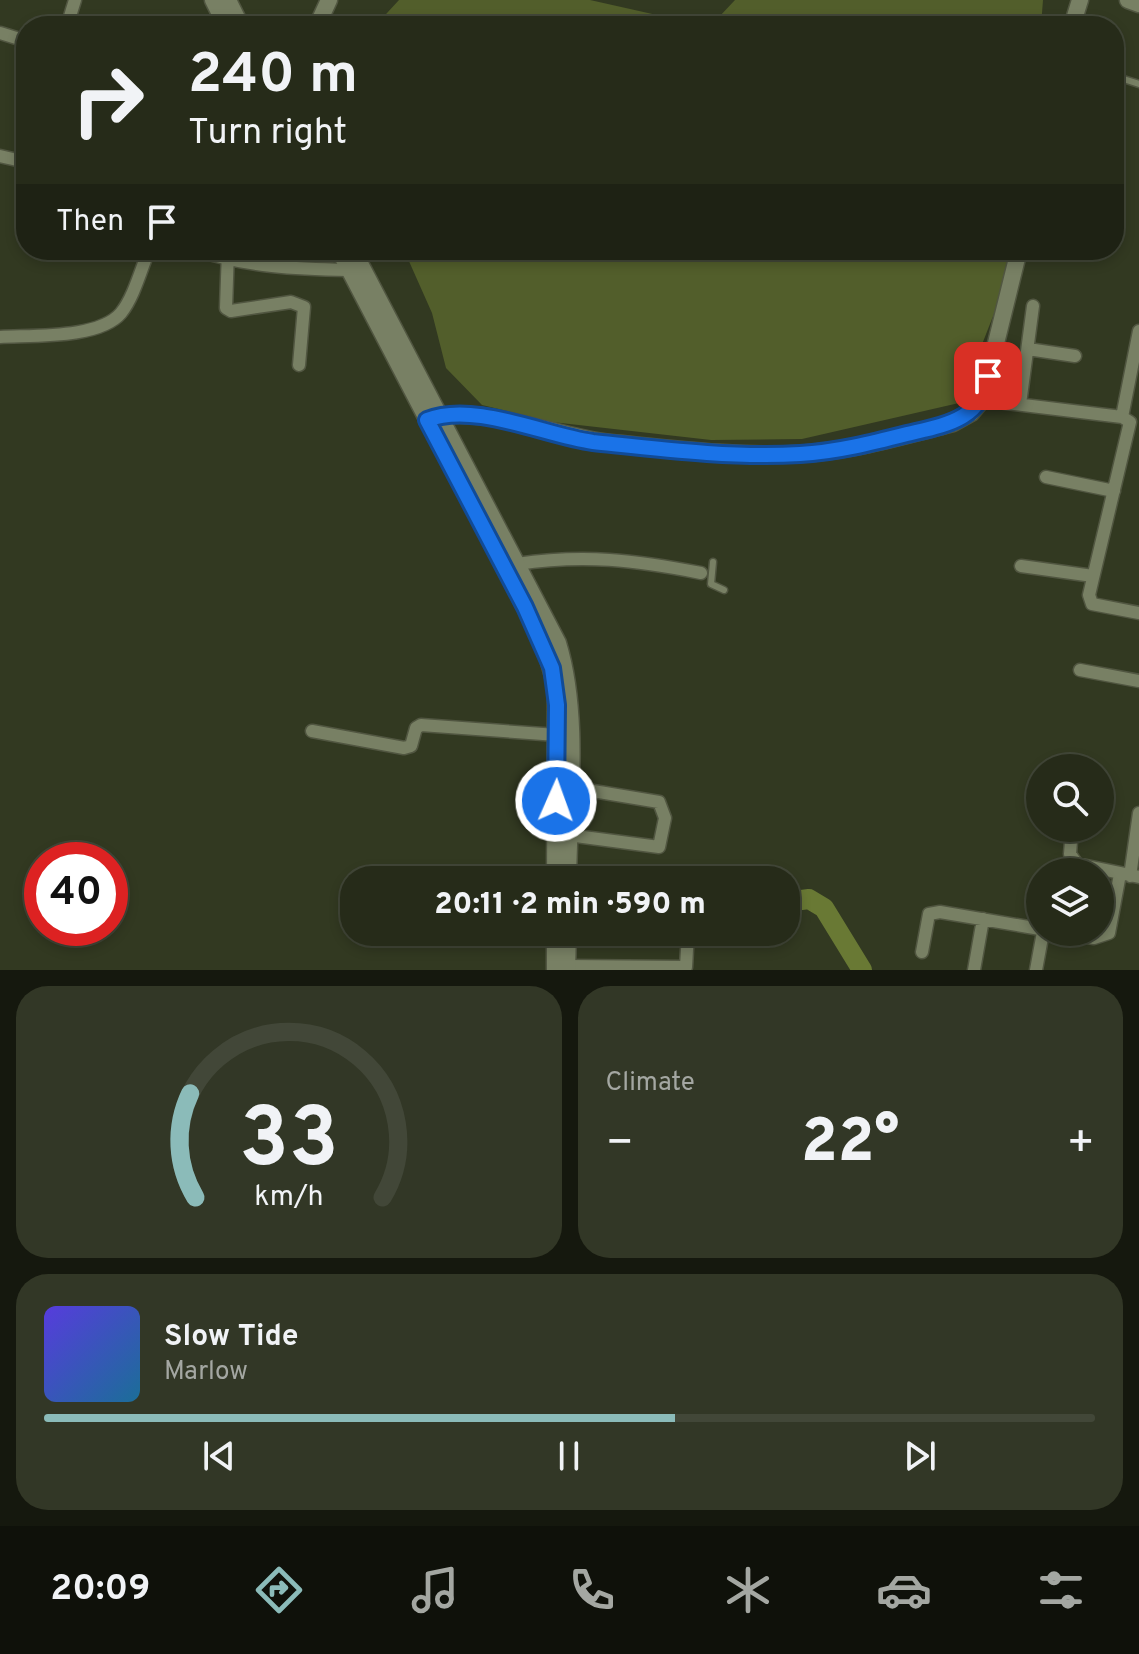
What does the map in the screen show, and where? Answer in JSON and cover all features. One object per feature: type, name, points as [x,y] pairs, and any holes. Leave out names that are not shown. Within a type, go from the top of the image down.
[{"type":"street","points":[[1128,0],[1139,4]]},
{"type":"street","points":[[0,337],[85,331],[108,323],[121,313],[145,260]]},
{"type":"street","points":[[227,260],[226,308],[231,311],[291,302],[302,305],[299,365]]},
{"type":"street","points":[[250,260],[292,269],[349,270]]},
{"type":"street","points":[[344,260],[517,564],[558,643],[571,705],[556,866]]},
{"type":"street","points":[[358,260],[545,648],[556,687],[568,866]]},
{"type":"street","points":[[432,418],[504,420],[601,442],[787,454],[853,446],[953,423],[971,413],[982,400],[1017,260]]},
{"type":"street","points":[[1020,404],[1033,306]]},
{"type":"street","points":[[1122,417],[1139,331]]},
{"type":"street","points":[[1028,349],[1075,356]]},
{"type":"street","points":[[982,400],[1122,417],[1130,422],[1089,595],[1092,604],[1139,613]]},
{"type":"street","points":[[1046,477],[1114,491]]},
{"type":"street","points":[[517,564],[592,557],[632,559],[706,574]]},
{"type":"street","points":[[1021,566],[1093,576]]},
{"type":"street","points":[[1080,670],[1139,681]]},
{"type":"street","points":[[312,731],[404,748],[411,746],[416,728],[421,725],[557,735]]},
{"type":"street","points":[[562,786],[659,802],[665,818],[659,847],[568,835]]},
{"type":"street","points":[[1114,919],[1130,876],[1139,813]]},
{"type":"street","points":[[1071,842],[1070,854],[1077,864],[1130,876]]},
{"type":"street","points":[[922,952],[929,914],[940,912],[1026,927]]},
{"type":"street","points":[[974,970],[983,919]]},
{"type":"street","points":[[558,946],[563,969]]},
{"type":"street","points":[[563,969],[566,946]]},
{"type":"street","points":[[563,969],[686,967],[687,946]]},
{"type":"street","points":[[1036,970],[1040,946]]},
{"type":"lane","points":[[713,562],[706,574],[711,584],[724,590]]},
{"type":"green space","points":[[399,0],[590,0],[661,16],[384,16]]},
{"type":"green space","points":[[735,0],[1043,0],[1042,16],[720,16]]},
{"type":"green space","points":[[408,260],[1015,260],[959,403],[802,439],[711,440],[552,422],[482,405],[446,368],[432,313]]},
{"type":"waterway","points":[[800,900],[809,899],[824,908],[862,970]]},
{"type":"route","points":[[556,801],[557,705],[552,668],[525,607],[427,420],[438,415],[504,420],[588,441],[613,444],[713,452],[801,454],[953,423],[971,413],[982,400],[988,376]]}]
